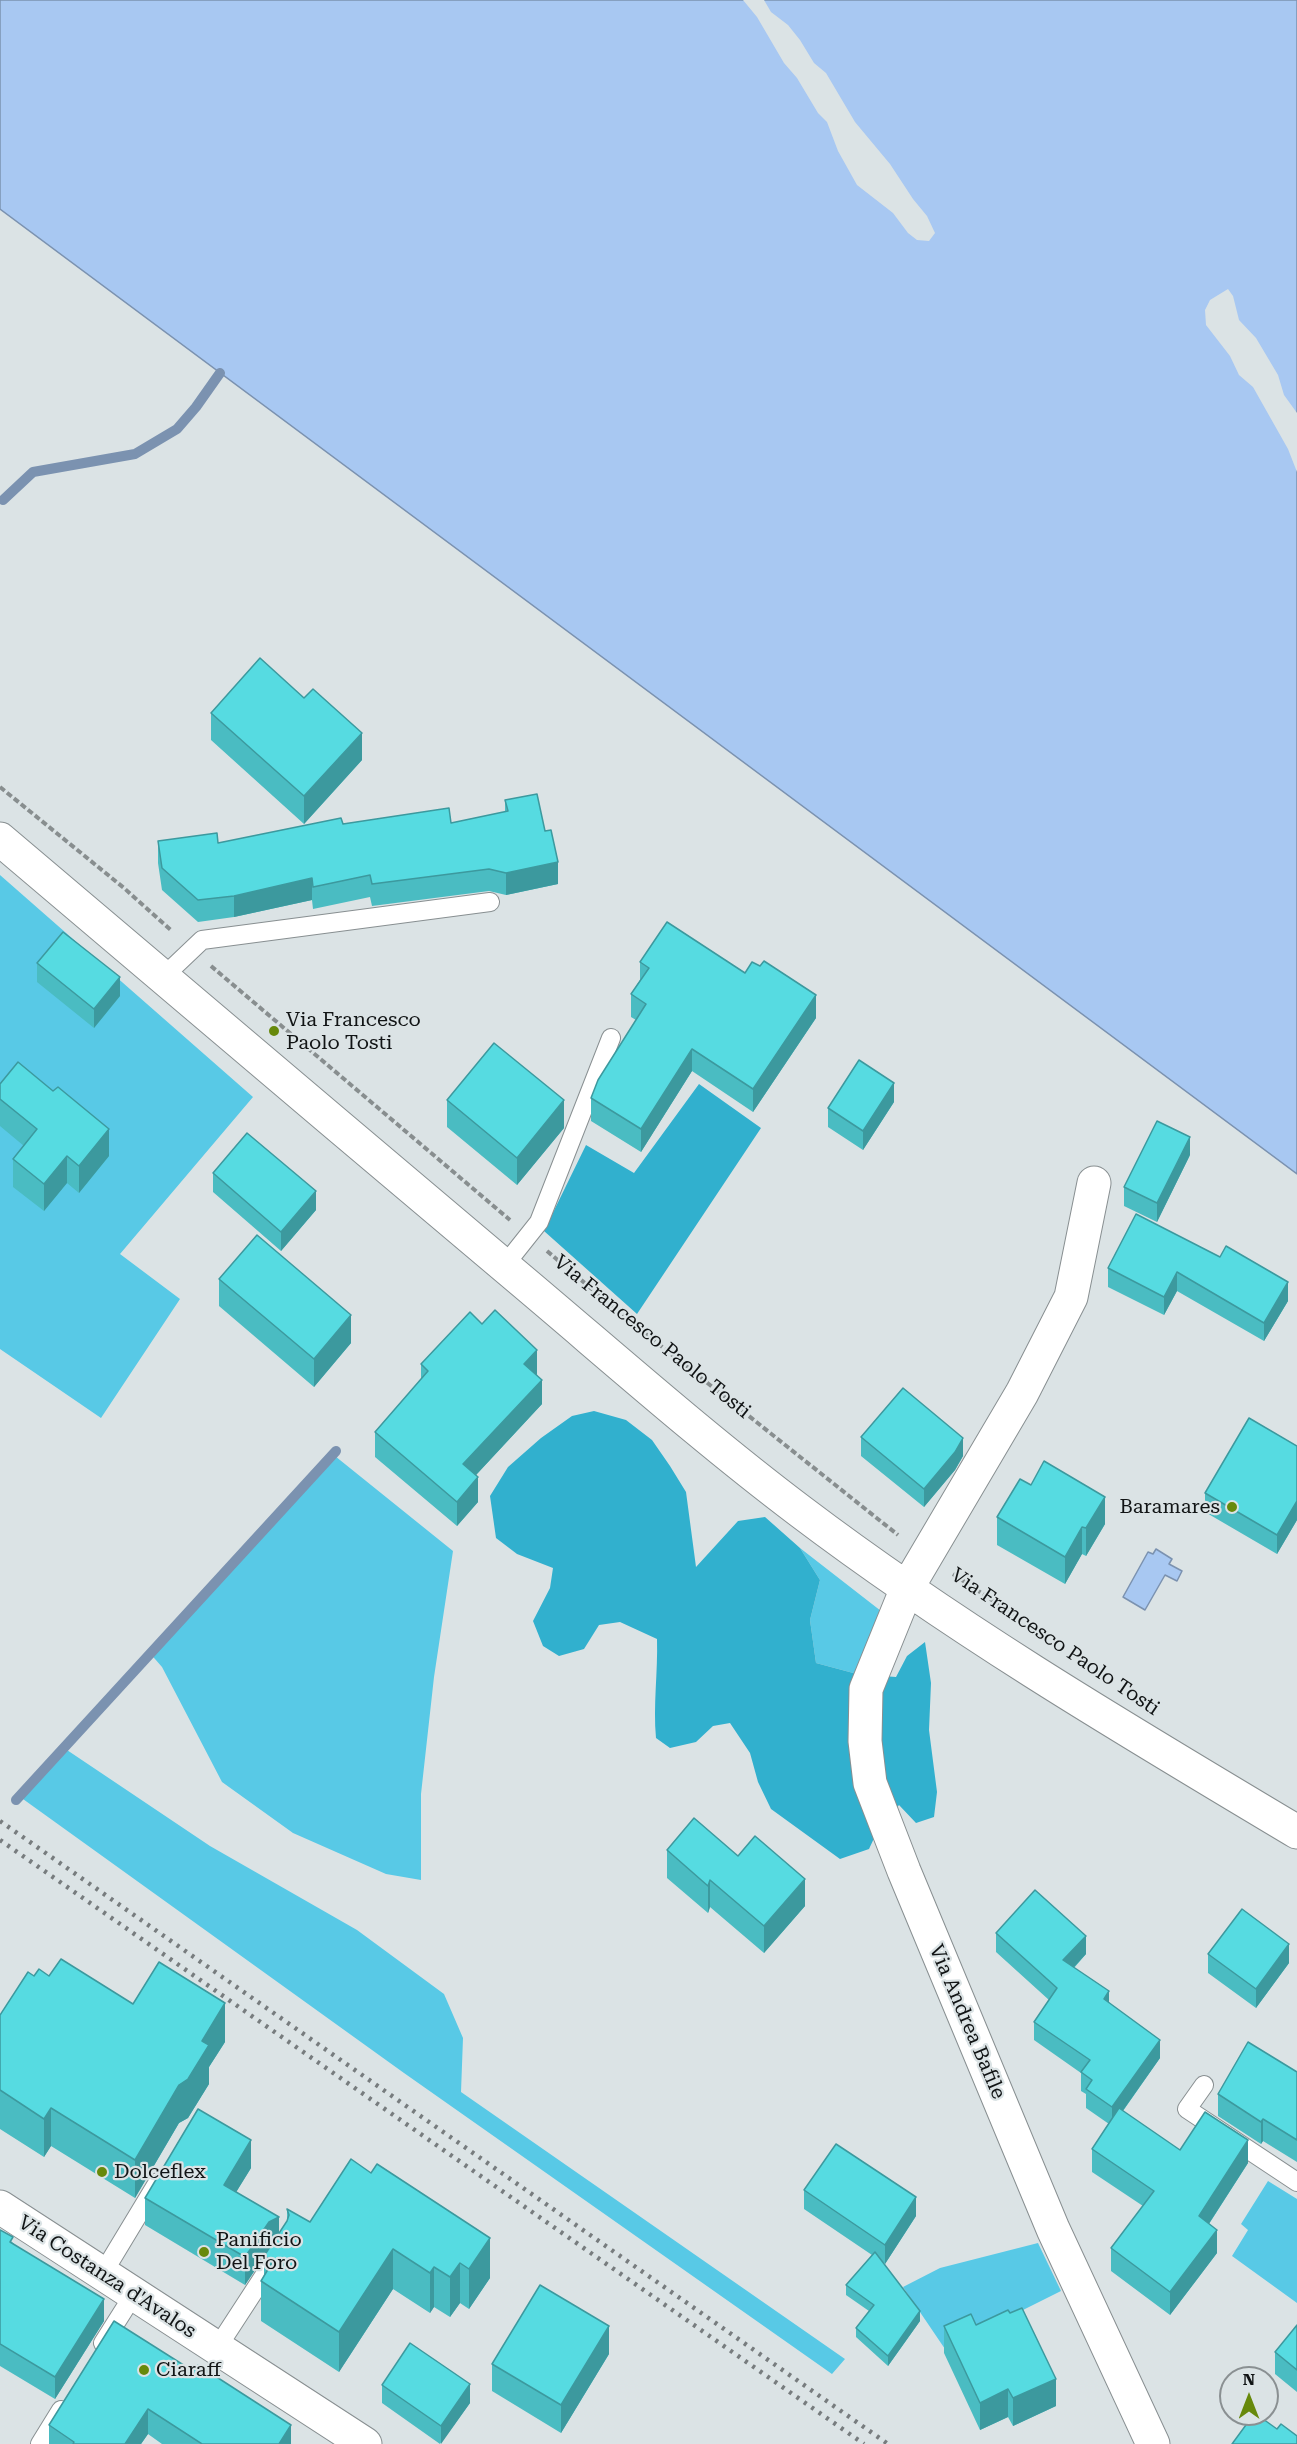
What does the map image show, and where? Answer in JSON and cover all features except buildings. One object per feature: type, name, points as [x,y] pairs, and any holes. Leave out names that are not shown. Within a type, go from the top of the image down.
[{"type":"street","name":"Via Francesco Paolo Tosti","points":[[0,839],[707,1437],[789,1503],[908,1588],[1188,1767],[1297,1833]]},
{"type":"street","points":[[908,1588],[1022,1394],[1071,1297],[1094,1183]]},
{"type":"street","name":"Via Andrea Bafile","points":[[908,1588],[866,1689],[865,1741],[870,1783],[1053,2229],[1153,2444]]},
{"type":"street","name":"Via Costanza d'Avalos","points":[[0,2207],[365,2444]]},
{"type":"lane","points":[[162,978],[202,940],[490,902]]},
{"type":"lane","points":[[504,1266],[539,1222],[611,1038]]},
{"type":"lane","points":[[1204,2085],[1187,2109],[1297,2182]]},
{"type":"lane","points":[[102,2273],[165,2170]]},
{"type":"lane","points":[[217,2348],[278,2255]]},
{"type":"lane","points":[[96,2354],[134,2294]]},
{"type":"lane","points":[[40,2444],[71,2394]]},
{"type":"path","name":"Via Francesco Paolo Tosti","points":[[0,787],[123,888],[310,1052],[626,1318],[925,1556],[1030,1625]]},
{"type":"shaded area","points":[[0,0],[1297,0],[1297,1174],[0,209]]},
{"type":"shaded area","points":[[0,875],[253,1097],[120,1254],[180,1299],[101,1418],[0,1349]]},
{"type":"shaded area","points":[[699,1084],[761,1128],[637,1314],[544,1231],[586,1145],[634,1173]]},
{"type":"shaded area","points":[[594,1411],[626,1420],[652,1440],[670,1466],[686,1492],[696,1567],[738,1521],[765,1517],[800,1548],[820,1580],[810,1620],[816,1663],[857,1674],[896,1677],[907,1656],[925,1642],[931,1683],[929,1730],[937,1792],[934,1817],[916,1823],[899,1805],[876,1834],[869,1849],[840,1859],[771,1809],[758,1782],[750,1753],[730,1723],[713,1726],[696,1742],[670,1748],[656,1738],[657,1639],[620,1622],[599,1625],[584,1649],[559,1656],[543,1646],[533,1621],[550,1588],[553,1568],[517,1554],[496,1538],[490,1496],[508,1467],[541,1438],[572,1416]]},
{"type":"shaded area","points":[[330,1452],[453,1551],[434,1677],[421,1794],[421,1880],[386,1874],[293,1833],[222,1782],[162,1667],[148,1651]]},
{"type":"shaded area","points":[[800,1548],[881,1611],[857,1674],[816,1663],[810,1620],[820,1580]]},
{"type":"shaded area","points":[[1156,1549],[1172,1559],[1169,1564],[1182,1571],[1177,1581],[1165,1575],[1145,1610],[1123,1597],[1148,1552],[1153,1554]]},
{"type":"shaded area","points":[[61,1746],[210,1846],[357,1930],[444,1994],[463,2038],[461,2092],[845,2359],[832,2374],[404,2073],[16,1794]]},
{"type":"shaded area","points":[[1268,2181],[1297,2199],[1297,2303],[1232,2256],[1248,2230],[1241,2224]]},
{"type":"shaded area","points":[[1038,2243],[1061,2291],[945,2349],[903,2287],[940,2268]]},
{"type":"pier","points":[[743,0],[764,0],[771,12],[788,25],[800,40],[814,63],[826,73],[855,122],[890,164],[927,216],[935,233],[929,241],[917,240],[908,233],[893,213],[857,185],[838,151],[827,122],[818,113],[797,78],[784,63],[757,17]]},
{"type":"pier","points":[[1228,289],[1233,296],[1239,320],[1256,338],[1278,375],[1284,395],[1297,413],[1297,472],[1288,449],[1253,387],[1239,375],[1230,356],[1206,325],[1205,310],[1210,300]]},
{"type":"waterway","points":[[3,500],[33,472],[135,454],[177,429],[220,373]]},
{"type":"waterway","points":[[16,1800],[336,1451]]},
{"type":"railway","points":[[0,1821],[888,2444]]},
{"type":"railway","points":[[0,1840],[864,2444]]},
{"type":"place","name":"Via Francesco Paolo Tosti","points":[[274,1031]]},
{"type":"place","name":"Baramares","points":[[1232,1507]]},
{"type":"place","name":"Dolceflex","points":[[102,2172]]},
{"type":"place","name":"Panificio Del Foro","points":[[204,2252]]},
{"type":"place","name":"Ciaraff","points":[[144,2370]]}]
